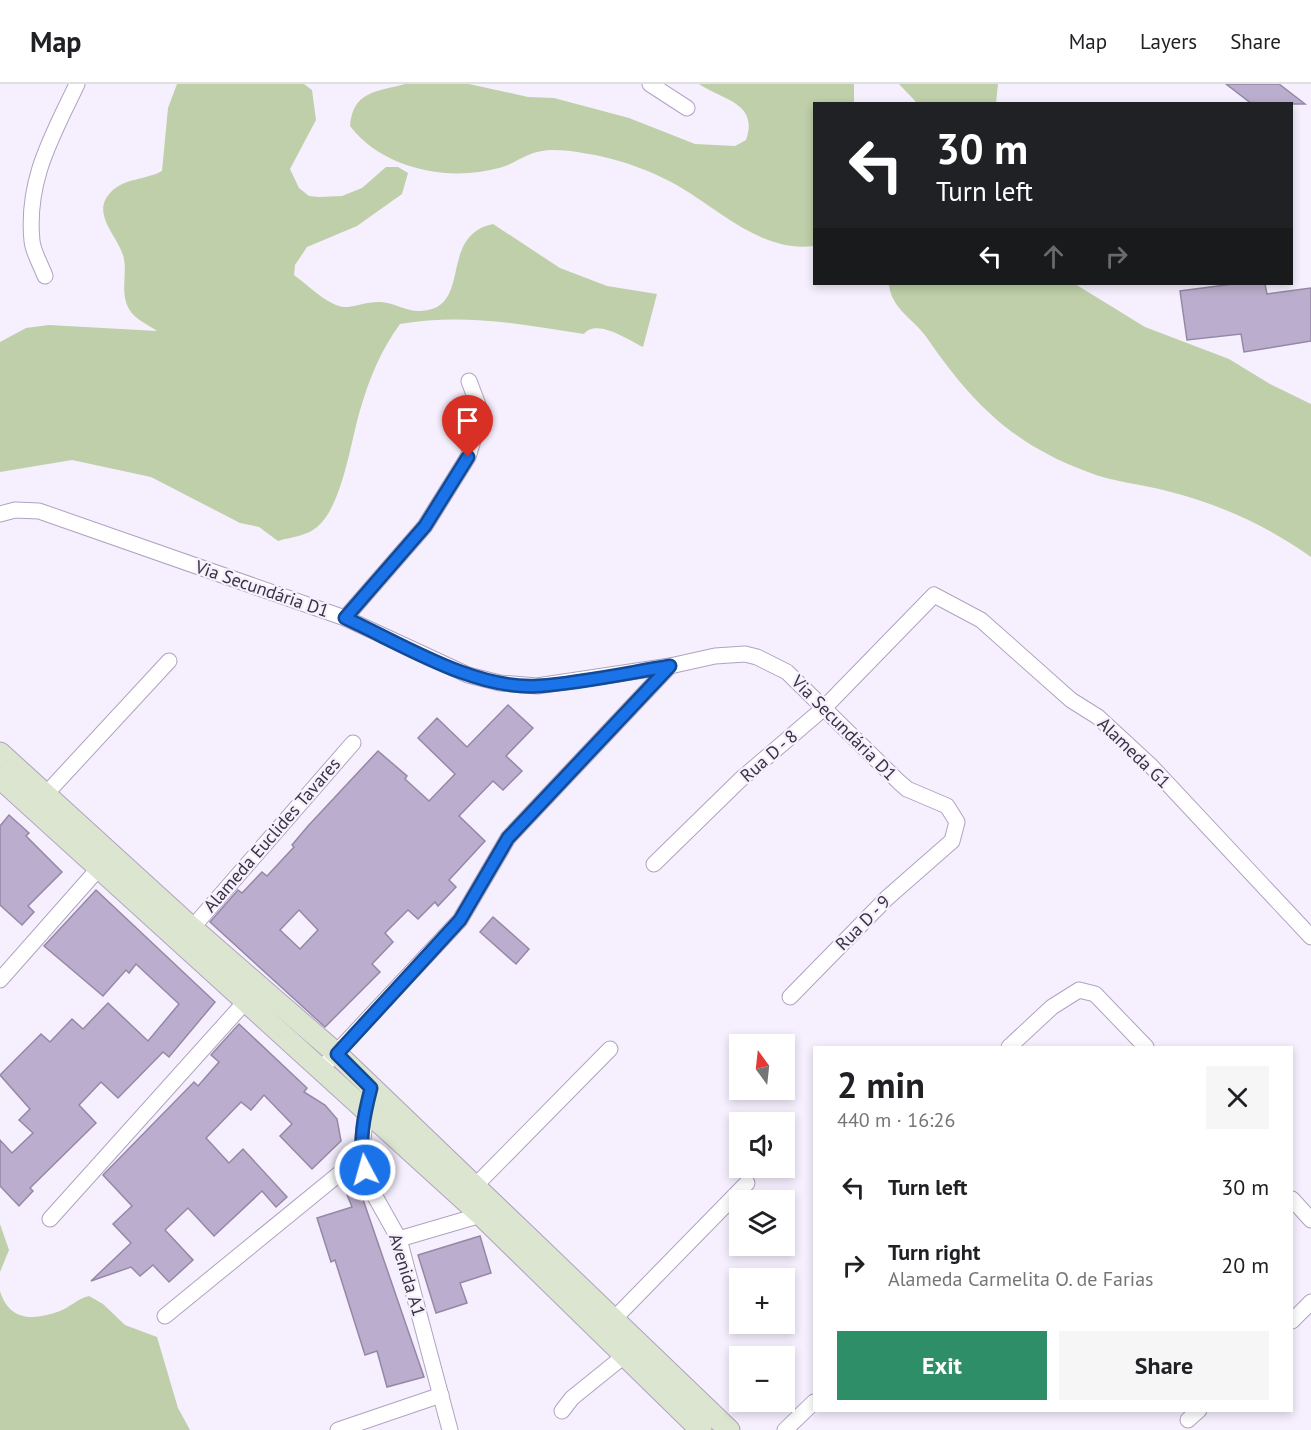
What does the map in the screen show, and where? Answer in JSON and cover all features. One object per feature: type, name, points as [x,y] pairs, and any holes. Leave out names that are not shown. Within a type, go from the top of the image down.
[{"type":"street","points":[[45,276],[32,243],[34,188],[39,164],[77,84]]},
{"type":"street","points":[[650,84],[687,108]]},
{"type":"street","points":[[345,618],[425,526],[468,457],[481,412],[469,381]]},
{"type":"street","name":"Via Secundária D1","points":[[0,514],[15,510],[39,511],[345,618],[468,675],[500,683],[537,686],[670,666],[715,656],[745,654],[757,657],[787,672],[908,789],[947,806],[957,822],[952,841],[940,851]]},
{"type":"street","name":"Rua D - 8","points":[[654,864],[740,780],[824,708],[934,595]]},
{"type":"street","name":"Alameda G1","points":[[934,595],[981,620],[1071,700],[1098,717],[1151,766],[1311,937]]},
{"type":"street","points":[[45,795],[169,661]]},
{"type":"street","points":[[320,1070],[460,920],[508,838],[670,666]]},
{"type":"street","name":"Alameda Euclides Tavares","points":[[192,928],[353,743]]},
{"type":"street","points":[[0,753],[192,928],[337,1054],[729,1430]]},
{"type":"street","points":[[0,778],[99,868],[240,1007],[320,1070],[481,1215],[701,1430]]},
{"type":"street","name":"Rua D - 9","points":[[790,997],[887,897],[940,851]]},
{"type":"street","points":[[0,980],[99,868]]},
{"type":"street","points":[[1010,1046],[1052,1007],[1079,990],[1095,994],[1145,1046]]},
{"type":"street","points":[[50,1219],[240,1007]]},
{"type":"street","points":[[476,1185],[610,1049]]},
{"type":"street","name":"Avenida A1","points":[[371,1088],[365,1112],[361,1156],[368,1184],[399,1239],[450,1430]]},
{"type":"street","points":[[165,1316],[361,1156]]},
{"type":"street","points":[[614,1320],[747,1183]]},
{"type":"street","points":[[1293,1201],[1311,1220]]},
{"type":"street","points":[[399,1239],[481,1215]]},
{"type":"street","points":[[1293,1320],[1311,1302]]},
{"type":"street","points":[[562,1411],[572,1398],[624,1356]]},
{"type":"street","points":[[338,1430],[441,1395]]},
{"type":"street","points":[[785,1430],[813,1402]]},
{"type":"green space","points":[[177,84],[304,84],[312,90],[316,120],[290,169],[299,188],[309,196],[342,196],[362,188],[386,167],[398,167],[408,173],[402,194],[357,226],[307,247],[295,265],[294,275],[331,303],[344,307],[381,302],[416,311],[437,307],[447,298],[466,242],[476,231],[493,224],[560,268],[607,286],[657,294],[643,347],[613,332],[597,328],[584,334],[492,321],[446,320],[400,324],[372,374],[340,488],[326,517],[309,532],[278,541],[259,527],[240,523],[151,477],[72,460],[0,472],[0,342],[26,328],[49,325],[157,331],[131,313],[126,303],[124,259],[104,217],[103,209],[105,200],[116,187],[162,171],[168,108]]},
{"type":"green space","points":[[405,84],[469,84],[528,97],[554,98],[629,118],[695,144],[735,146],[746,140],[749,128],[748,118],[736,104],[699,84],[854,84],[854,102],[813,102],[813,246],[795,246],[760,237],[680,187],[639,168],[606,157],[566,150],[551,150],[532,153],[499,168],[459,173],[438,172],[398,162],[380,153],[364,141],[350,126],[352,114],[361,99]]},
{"type":"green space","points":[[899,84],[998,84],[996,102],[916,102]]},
{"type":"green space","points":[[889,285],[1077,285],[1145,327],[1229,359],[1270,384],[1311,404],[1311,557],[1277,535],[1224,509],[1187,496],[1098,475],[1037,449],[996,419],[960,382],[922,331],[898,307]]},
{"type":"green space","points":[[0,1224],[9,1250],[0,1272]]},
{"type":"green space","points":[[0,1291],[9,1308],[23,1316],[32,1317],[60,1311],[89,1296],[103,1304],[125,1325],[157,1337],[178,1408],[190,1430],[0,1430]]},
{"type":"building","points":[[1226,84],[1279,84],[1305,104],[1293,104],[1293,102],[1249,102]]},
{"type":"building","points":[[1225,285],[1265,285],[1267,294],[1311,288],[1311,341],[1244,352],[1241,334],[1187,340],[1180,291]]},
{"type":"building","points":[[508,705],[533,728],[506,756],[522,771],[503,790],[493,781],[459,816],[485,841],[449,880],[456,887],[438,906],[435,902],[418,919],[408,910],[385,933],[393,942],[372,964],[380,972],[325,1027],[210,922],[238,890],[242,893],[262,872],[267,876],[294,847],[292,845],[308,826],[378,751],[407,776],[405,779],[429,801],[455,774],[418,738],[437,718],[467,747]],"holes":[[[299,910],[318,930],[300,949],[280,930]]]},
{"type":"building","points":[[9,815],[29,833],[26,836],[62,872],[28,906],[34,912],[22,925],[0,905],[0,826]]},
{"type":"building","points":[[96,890],[215,1002],[169,1057],[163,1052],[118,1098],[101,1082],[79,1105],[96,1123],[30,1188],[33,1191],[19,1206],[0,1186],[0,1140],[12,1153],[33,1133],[19,1120],[30,1109],[0,1075],[41,1034],[50,1042],[72,1019],[83,1029],[108,1003],[148,1041],[179,1004],[136,964],[129,973],[126,970],[103,996],[44,946]]},
{"type":"building","points":[[493,917],[529,949],[516,964],[480,932]]},
{"type":"building","points":[[239,1024],[307,1088],[304,1092],[325,1105],[337,1119],[341,1141],[312,1169],[280,1136],[292,1124],[264,1095],[251,1110],[241,1102],[206,1138],[229,1163],[243,1149],[287,1197],[276,1207],[262,1191],[214,1236],[188,1208],[165,1230],[193,1260],[169,1282],[153,1265],[140,1276],[131,1267],[91,1281],[131,1243],[113,1224],[132,1206],[103,1175],[194,1082],[198,1086],[219,1062],[211,1055]]},
{"type":"building","points":[[357,1182],[424,1377],[387,1387],[377,1351],[365,1355],[335,1260],[331,1262],[317,1218],[352,1207],[344,1187]]},
{"type":"building","points":[[480,1236],[491,1273],[460,1283],[467,1303],[436,1313],[418,1255]]},
{"type":"route","points":[[365,1170],[361,1156],[362,1134],[371,1088],[337,1054],[460,920],[476,889],[508,838],[670,666],[537,686],[500,683],[468,675],[345,618],[425,526],[468,457]]}]
